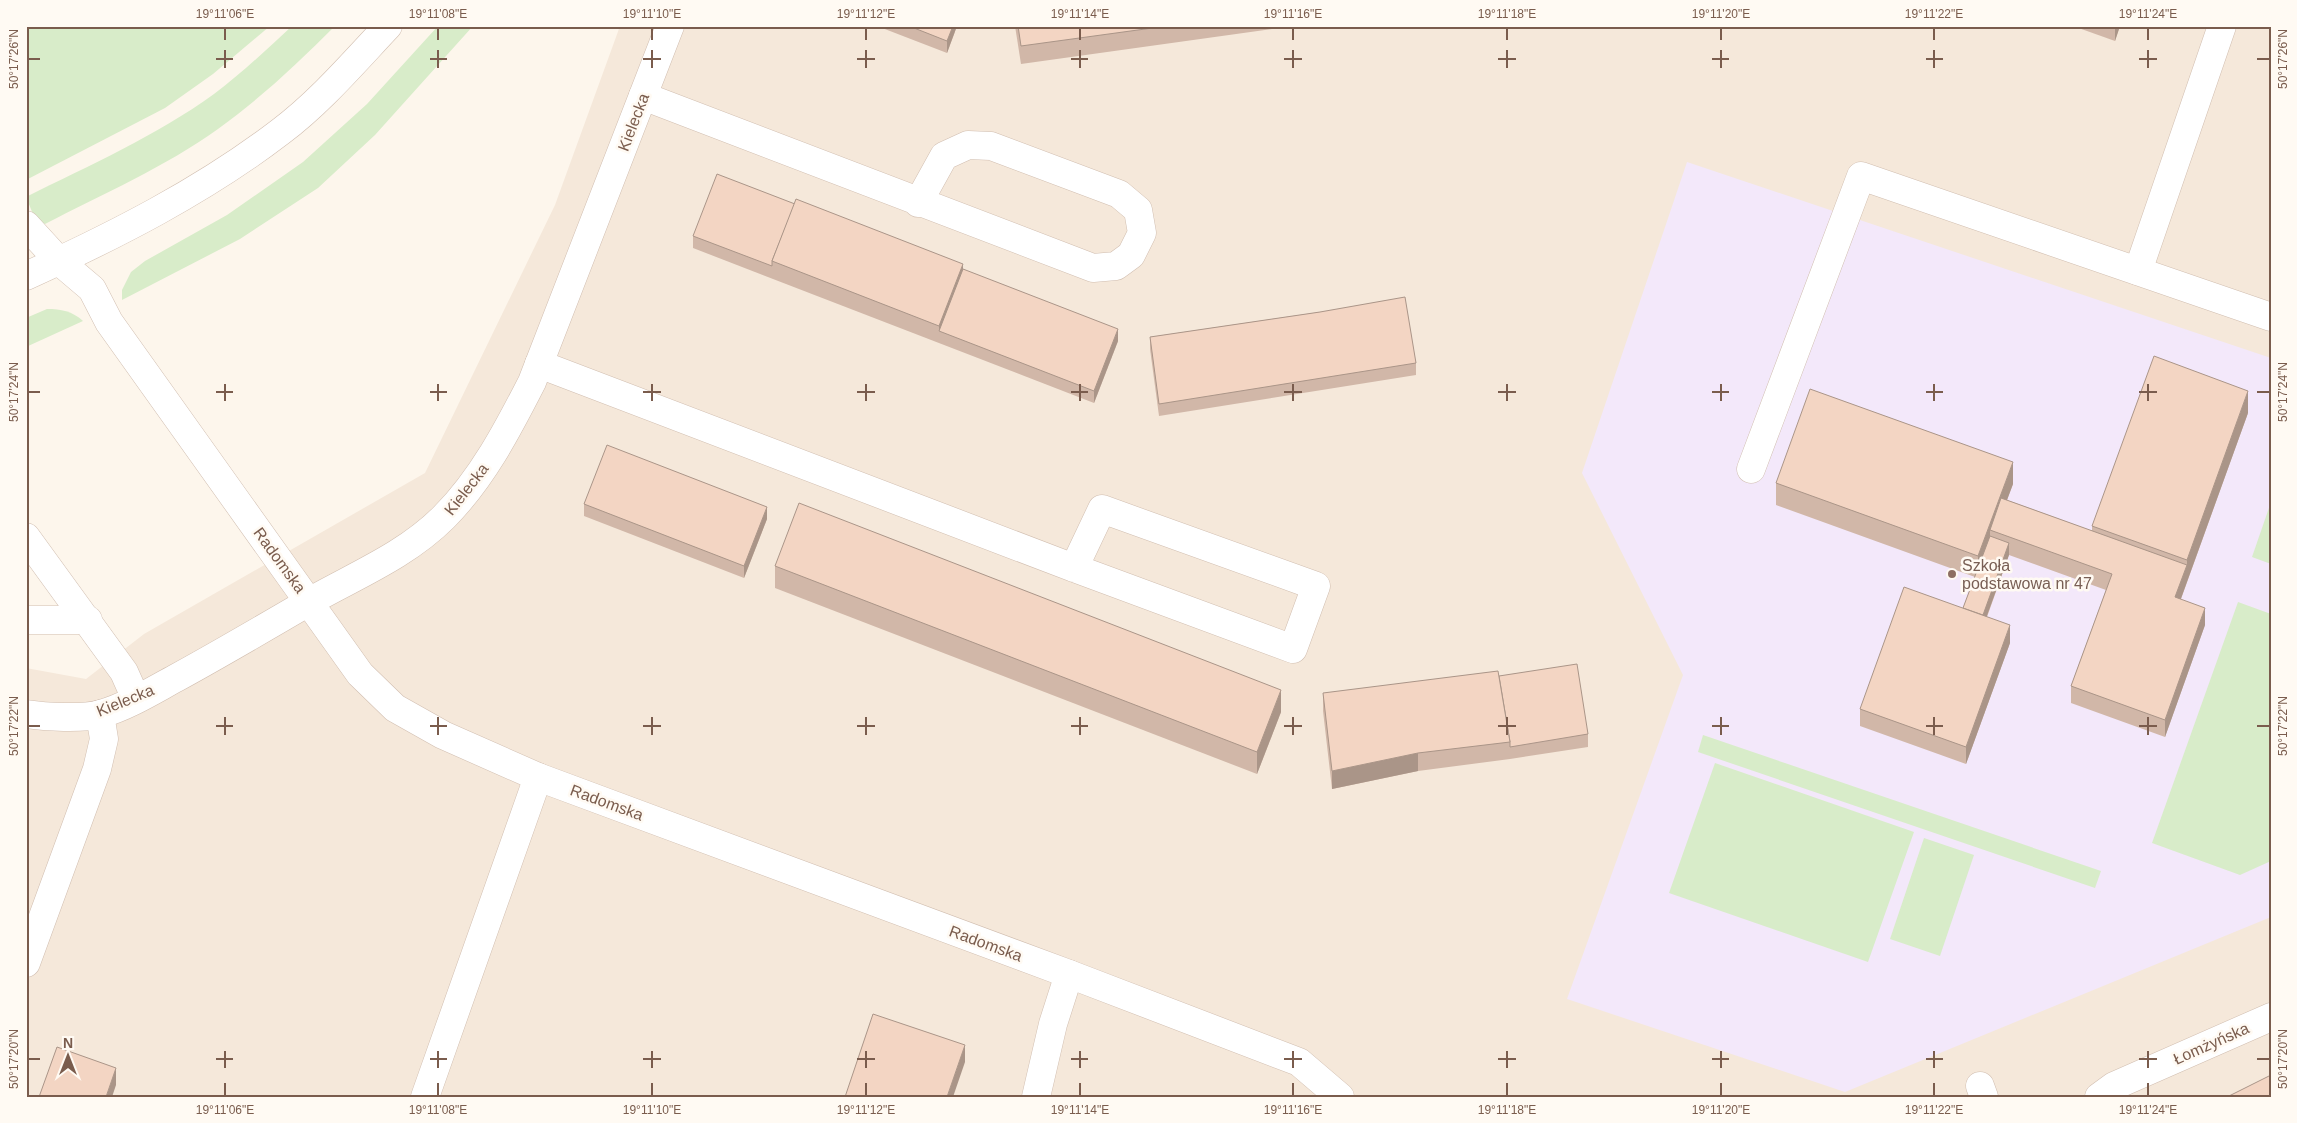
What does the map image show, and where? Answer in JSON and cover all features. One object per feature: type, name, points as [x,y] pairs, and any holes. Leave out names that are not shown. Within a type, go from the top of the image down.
[{"type":"street","points":[[26,276],[58,262],[144,217],[226,171],[281,131],[334,82],[388,26]]},
{"type":"street","name":"Kielecka","points":[[26,714],[49,717],[100,714],[136,699],[240,643],[309,602],[370,571],[412,544],[444,517],[476,479],[507,432],[539,364],[670,26]]},
{"type":"street","points":[[2138,271],[2222,26]]},
{"type":"street","points":[[643,96],[918,203],[1092,268],[1116,266],[1131,256],[1142,233],[1138,210],[1120,194],[991,146],[968,145],[944,156],[918,203]]},
{"type":"street","points":[[1752,469],[1861,176],[2271,317]]},
{"type":"street","name":"Radomska","points":[[26,226],[58,262],[92,289],[108,322],[360,674],[395,708],[443,735],[538,777],[1069,974],[1299,1062],[1340,1097]]},
{"type":"street","points":[[539,364],[1074,568],[1292,649],[1316,586],[1102,509],[1074,568]]},
{"type":"street","points":[[26,537],[124,672],[136,699]]},
{"type":"street","points":[[26,620],[88,620]]},
{"type":"street","points":[[26,963],[97,769],[104,739],[100,714]]},
{"type":"street","points":[[425,1097],[538,777]]},
{"type":"street","points":[[1036,1097],[1053,1024],[1069,974]]},
{"type":"street","name":"Łomżyńska","points":[[2099,1097],[2114,1086],[2271,1017]]},
{"type":"shaded area","points":[[620,26],[2271,26],[2271,1097],[26,1097],[26,668],[86,679],[144,634],[425,473],[555,205]]},
{"type":"shaded area","name":"Szkoła podstawowa nr 47","points":[[1687,162],[2271,358],[2271,917],[1845,1092],[1567,999],[1683,675],[1582,473]]},
{"type":"green space","points":[[26,26],[270,26],[213,74],[165,108],[26,180]]},
{"type":"green space","points":[[292,26],[335,26],[264,93],[198,143],[133,180],[45,224],[35,219],[26,197],[146,137],[192,109],[234,78]]},
{"type":"green space","points":[[438,26],[473,26],[375,135],[318,188],[240,239],[122,300],[122,290],[131,272],[145,261],[227,215],[303,162],[367,104]]},
{"type":"green space","points":[[47,309],[66,311],[83,321],[26,347],[26,318]]},
{"type":"green space","points":[[2271,502],[2271,564],[2252,557]]},
{"type":"green space","points":[[2238,602],[2271,614],[2271,861],[2240,875],[2152,843]]},
{"type":"green space","points":[[1703,735],[2101,871],[2095,888],[1698,752]]},
{"type":"green space","points":[[1715,763],[1914,832],[1868,962],[1669,893]]},
{"type":"green space","points":[[1924,838],[1974,855],[1940,956],[1890,939]]},
{"type":"building","points":[[909,26],[953,26],[947,41]]},
{"type":"building","points":[[1018,26],[1167,26],[1021,46]]},
{"type":"building","points":[[717,174],[795,204],[772,261],[772,266],[693,236]]},
{"type":"building","points":[[796,199],[963,264],[939,326],[772,261]]},
{"type":"building","points":[[963,269],[1118,329],[1094,391],[939,331]]},
{"type":"building","points":[[1405,297],[1416,363],[1159,404],[1150,337],[1320,312]]},
{"type":"building","points":[[2154,356],[2248,391],[2187,560],[2092,526]]},
{"type":"building","points":[[1810,389],[2013,462],[1978,556],[1776,483]]},
{"type":"building","points":[[607,445],[767,507],[744,566],[584,504]]},
{"type":"building","points":[[2001,498],[2187,565],[2175,597],[2205,608],[2165,720],[2071,686],[2112,574],[1990,530]]},
{"type":"building","points":[[799,503],[1281,690],[1257,752],[775,566]]},
{"type":"building","points":[[1990,536],[2009,543],[1983,615],[1963,608]]},
{"type":"building","points":[[1904,587],[2010,625],[1966,747],[1860,709]]},
{"type":"building","points":[[1577,664],[1588,734],[1510,747],[1499,676]]},
{"type":"building","points":[[1498,671],[1510,742],[1418,753],[1332,771],[1323,693]]},
{"type":"building","points":[[873,1014],[965,1045],[947,1097],[845,1097]]},
{"type":"building","points":[[57,1047],[116,1068],[106,1097],[39,1097]]},
{"type":"building","points":[[2271,1075],[2271,1097],[2227,1097]]},
{"type":"place","name":"Szkoła podstawowa nr 47","points":[[1952,574]]}]
